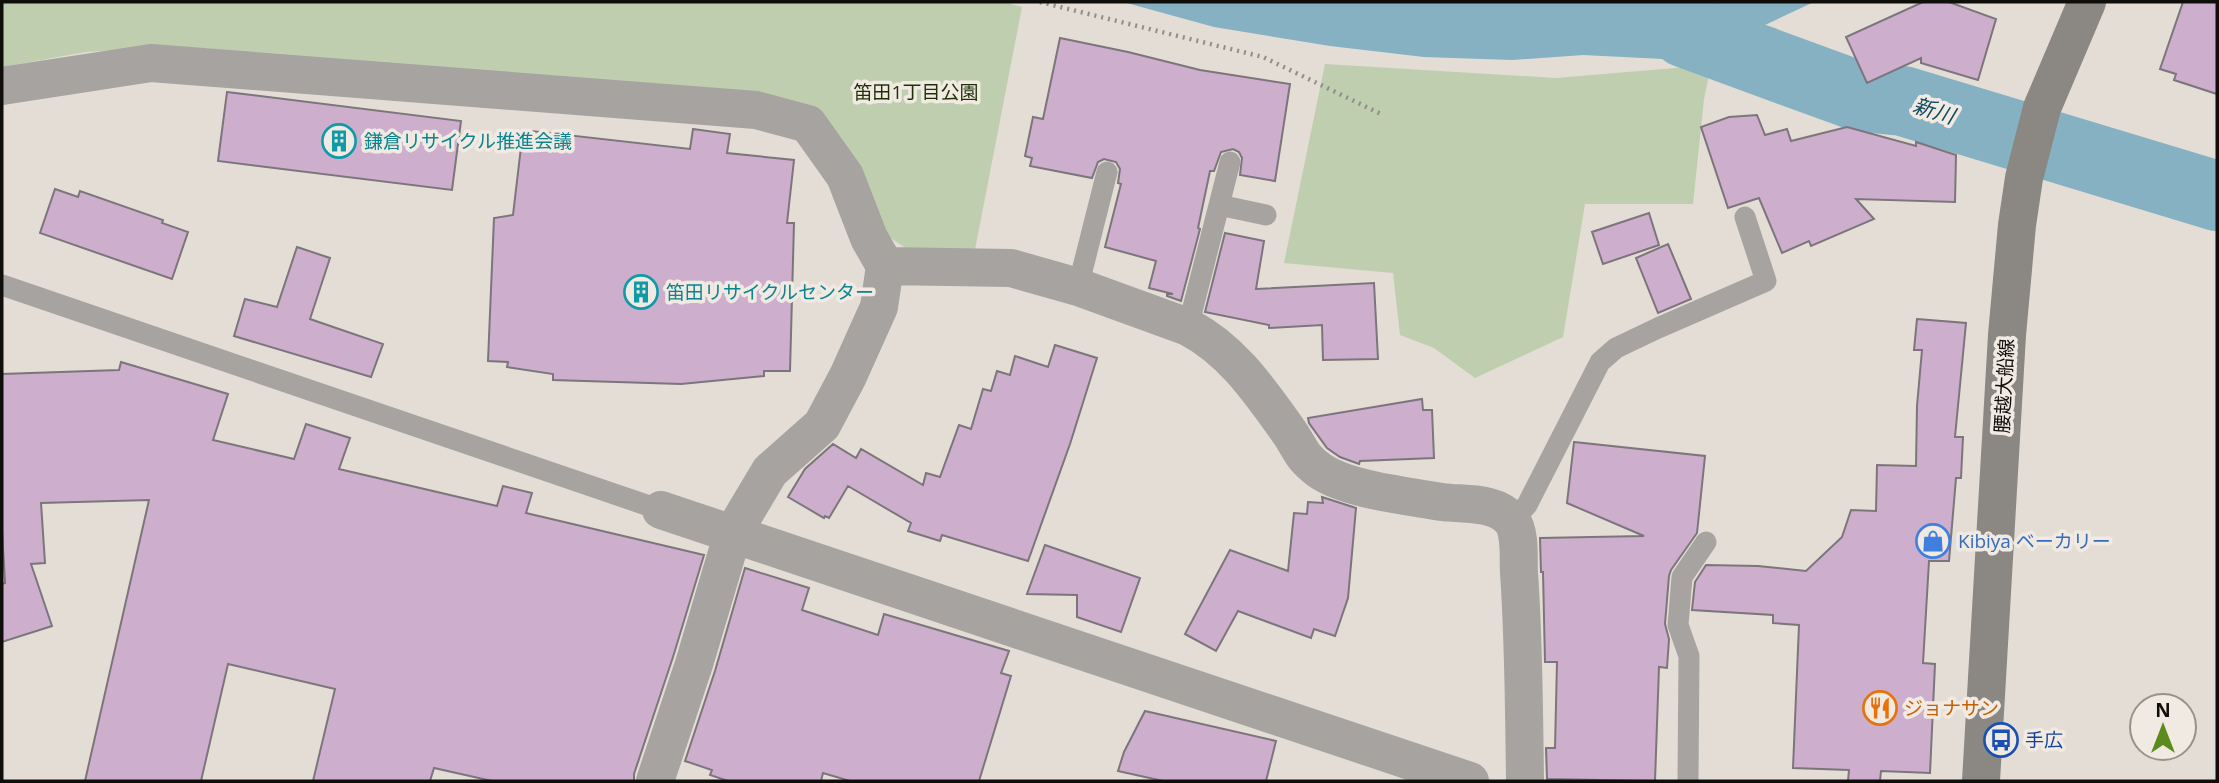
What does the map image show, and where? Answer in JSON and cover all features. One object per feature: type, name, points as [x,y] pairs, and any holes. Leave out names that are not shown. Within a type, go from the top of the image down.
[{"type":"main road","name":"腰越大船線","points":[[1981,781],[2007,335],[2017,225],[2024,178],[2042,108],[2087,2]]},
{"type":"street","points":[[2,86],[151,63],[756,110],[808,124],[845,176],[869,237],[885,266],[879,307],[822,425],[770,471],[733,533],[694,664],[655,781]]},
{"type":"street","points":[[885,266],[1011,268],[1078,287],[1188,327],[1221,349],[1250,377],[1291,435],[1304,459],[1327,475],[1384,493],[1462,505],[1493,506],[1512,521],[1516,533],[1521,598],[1525,781]]},
{"type":"street","points":[[661,510],[1471,781]]},
{"type":"lane","points":[[1188,327],[1230,162]]},
{"type":"lane","points":[[1078,287],[1107,172]]},
{"type":"lane","points":[[1219,205],[1266,215]]},
{"type":"lane","points":[[1512,521],[1527,505],[1600,362],[1616,348],[1766,281],[1745,217]]},
{"type":"lane","points":[[2,285],[661,510]]},
{"type":"lane","points":[[1688,781],[1689,656],[1678,625],[1682,577],[1706,542]]},
{"type":"path","points":[[1040,2],[1263,57],[1381,114]]},
{"type":"green space","name":"笛田1丁目公園","points":[[2,2],[1004,2],[1022,7],[973,260],[907,249],[885,234],[840,140],[297,59],[205,48],[86,52],[2,67]]},
{"type":"green space","points":[[1325,64],[1556,78],[1711,65],[1704,99],[1693,204],[1585,204],[1563,337],[1475,378],[1434,348],[1400,335],[1393,273],[1284,263]]},
{"type":"water","points":[[1123,2],[1814,2],[1720,46],[1663,59],[1583,55],[1512,60],[1424,57],[1330,46],[1214,27]]},
{"type":"building","points":[[1923,2],[1949,2],[1996,19],[1978,80],[1921,63],[1921,58],[1867,83],[1846,37]]},
{"type":"building","points":[[2183,2],[2217,2],[2217,94],[2174,80],[2176,74],[2160,69]]},
{"type":"building","points":[[1060,38],[1200,70],[1290,84],[1275,181],[1240,175],[1242,158],[1239,152],[1233,149],[1221,152],[1214,171],[1210,171],[1198,228],[1200,229],[1181,301],[1167,296],[1173,294],[1149,288],[1156,261],[1105,247],[1121,184],[1118,183],[1120,169],[1116,162],[1104,159],[1098,162],[1092,178],[1030,166],[1032,158],[1025,156],[1033,117],[1043,119]]},
{"type":"building","name":"鎌倉リサイクル推進会議","points":[[227,92],[461,121],[452,190],[218,161]]},
{"type":"building","points":[[1757,115],[1765,135],[1787,129],[1791,141],[1847,127],[1916,146],[1916,142],[1956,155],[1955,202],[1856,199],[1874,219],[1811,246],[1809,241],[1782,253],[1759,198],[1728,208],[1701,127],[1729,117]]},
{"type":"building","name":"笛田リサイクルセンター","points":[[693,129],[730,134],[727,153],[794,160],[787,223],[794,223],[790,371],[764,371],[764,376],[681,384],[553,380],[553,374],[507,367],[508,362],[488,361],[494,218],[513,215],[523,130],[690,149]]},
{"type":"building","points":[[55,189],[78,197],[80,191],[163,220],[162,223],[188,232],[172,279],[40,233]]},
{"type":"building","points":[[1649,213],[1659,245],[1603,264],[1592,232]]},
{"type":"building","points":[[1225,233],[1264,241],[1256,289],[1374,283],[1378,359],[1323,360],[1322,325],[1269,328],[1269,325],[1205,312]]},
{"type":"building","points":[[1668,244],[1691,299],[1658,313],[1636,258]]},
{"type":"building","points":[[297,247],[330,258],[310,319],[383,344],[371,377],[234,336],[245,299],[277,307]]},
{"type":"building","points":[[1917,319],[1966,323],[1955,437],[1963,437],[1961,478],[1956,478],[1949,561],[1929,561],[1923,663],[1935,664],[1930,773],[1881,771],[1880,781],[1848,781],[1849,770],[1793,768],[1799,625],[1773,623],[1773,615],[1692,610],[1695,582],[1706,565],[1758,566],[1806,571],[1842,537],[1851,510],[1876,511],[1877,465],[1916,466],[1917,406],[1922,350],[1914,350]]},
{"type":"building","points":[[1055,345],[1097,358],[1070,444],[1028,561],[942,535],[940,541],[908,531],[911,523],[848,486],[829,518],[824,518],[788,497],[805,469],[833,444],[856,458],[861,449],[923,485],[926,473],[940,477],[959,425],[971,429],[983,389],[991,391],[997,371],[1010,375],[1015,356],[1048,367]]},
{"type":"building","points":[[121,362],[228,394],[213,440],[294,459],[306,424],[350,438],[339,469],[497,506],[503,486],[532,493],[526,513],[704,555],[634,781],[492,781],[434,768],[430,781],[313,781],[335,689],[228,664],[201,781],[85,781],[149,500],[41,503],[45,563],[31,564],[52,626],[2,642],[2,584],[5,583],[2,530],[2,374],[119,370]]},
{"type":"building","points":[[1422,399],[1423,410],[1432,410],[1434,458],[1360,461],[1359,464],[1340,457],[1327,448],[1308,418]]},
{"type":"building","points":[[1574,442],[1705,456],[1697,533],[1669,576],[1665,624],[1669,639],[1667,668],[1659,667],[1655,781],[1547,779],[1546,748],[1555,748],[1557,662],[1545,662],[1540,538],[1644,536],[1567,503]]},
{"type":"building","points":[[1322,497],[1356,508],[1348,598],[1335,636],[1314,629],[1311,638],[1238,611],[1216,651],[1185,634],[1230,550],[1288,571],[1294,513],[1307,514],[1308,502],[1323,503]]},
{"type":"building","points":[[1045,545],[1140,578],[1121,632],[1077,617],[1077,595],[1027,594]]},
{"type":"building","points":[[745,568],[809,588],[802,610],[878,635],[884,614],[1009,651],[1001,673],[1011,676],[979,781],[850,781],[823,773],[821,781],[728,781],[710,775],[712,770],[685,761]]},
{"type":"building","points":[[1145,711],[1276,741],[1266,781],[1163,781],[1118,771],[1124,752]]},
{"type":"waterway","name":"新川","points":[[1672,2],[1686,33],[1861,97],[1903,101],[2217,196]]},
{"type":"place","name":"鎌倉リサイクル推進会議","points":[[339,141]]},
{"type":"place","name":"笛田リサイクルセンター","points":[[641,292]]},
{"type":"place","name":"Kibiya ベーカリー","points":[[1933,541]]},
{"type":"place","name":"ジョナサン","points":[[1880,708]]},
{"type":"place","name":"手広","points":[[2001,740]]}]
